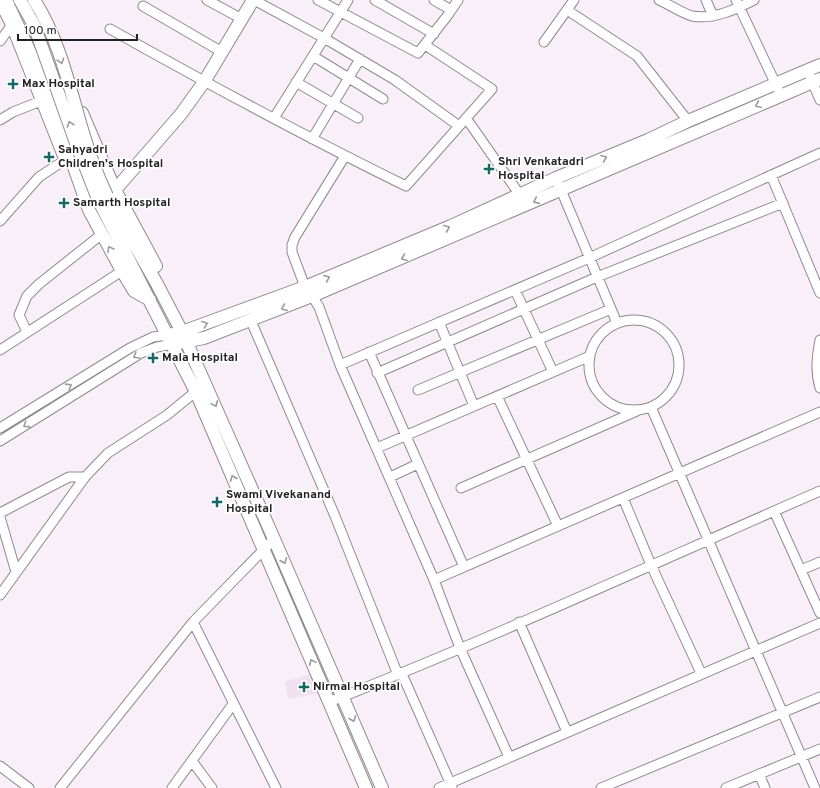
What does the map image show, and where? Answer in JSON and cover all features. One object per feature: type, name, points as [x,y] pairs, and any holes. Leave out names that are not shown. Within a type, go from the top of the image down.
[{"type":"main road","points":[[6,0],[47,89],[46,102],[67,158],[89,210],[134,291],[150,300]]},
{"type":"main road","points":[[20,0],[34,25],[107,195],[162,293],[206,384],[382,788]]},
{"type":"main road","points":[[34,0],[44,17],[55,42],[84,137],[150,300],[196,392],[366,788]]},
{"type":"main road","points":[[107,195],[181,114],[204,82],[254,0]]},
{"type":"main road","points":[[170,339],[184,337],[204,338],[251,321],[308,292],[556,178],[648,140],[688,121],[813,77],[820,65]]},
{"type":"main road","points":[[47,89],[80,110],[107,195]]},
{"type":"main road","points":[[184,337],[308,292],[560,190],[778,90]]},
{"type":"main road","points":[[150,300],[162,293]]},
{"type":"street","points":[[207,0],[242,20]]},
{"type":"street","points":[[254,0],[324,38],[395,80],[459,126]]},
{"type":"street","points":[[318,0],[416,53],[419,52],[434,34],[458,0]]},
{"type":"street","points":[[274,118],[348,0]]},
{"type":"street","points":[[375,0],[434,34]]},
{"type":"street","points":[[434,0],[451,10]]},
{"type":"street","points":[[544,42],[574,0]]},
{"type":"street","points":[[659,0],[692,16],[713,16],[737,4],[754,0]]},
{"type":"street","points":[[706,0],[713,16]]},
{"type":"street","points":[[0,4],[46,102],[12,112],[0,120]]},
{"type":"street","points":[[737,4],[778,90]]},
{"type":"street","points":[[143,6],[222,52]]},
{"type":"street","points":[[566,10],[637,56],[688,121]]},
{"type":"street","points":[[0,41],[11,26]]},
{"type":"street","points":[[110,30],[312,139],[406,186],[492,89],[425,45]]},
{"type":"street","points":[[313,56],[382,99]]},
{"type":"street","points":[[312,139],[360,59]]},
{"type":"street","points":[[813,77],[820,100]]},
{"type":"street","points":[[296,82],[358,118]]},
{"type":"street","points":[[466,118],[520,195]]},
{"type":"street","points":[[340,365],[589,258],[820,153]]},
{"type":"street","points":[[345,156],[292,244],[292,252],[308,292],[319,307],[340,365],[390,477],[434,580],[460,648],[508,758]]},
{"type":"street","points":[[0,221],[39,177],[67,158]]},
{"type":"street","points":[[771,175],[820,293]]},
{"type":"street","points":[[556,178],[617,323]]},
{"type":"street","points":[[377,373],[597,277],[783,203]]},
{"type":"street","points":[[27,332],[19,314],[27,296],[39,284],[102,234]]},
{"type":"street","points":[[0,350],[122,271]]},
{"type":"street","points":[[515,290],[553,372]]},
{"type":"street","points":[[418,390],[460,374],[611,309]]},
{"type":"street","points":[[461,488],[650,407],[663,399],[672,390],[678,376],[678,355],[673,342],[665,332],[656,325],[644,321],[628,320],[617,323],[602,333],[594,343],[590,356],[589,372],[595,389],[612,405],[624,409],[641,410]]},
{"type":"street","points":[[251,321],[335,516],[400,674],[452,785]]},
{"type":"street","points":[[439,322],[474,406]]},
{"type":"street","points":[[0,428],[130,348],[153,337],[170,339]]},
{"type":"street","points":[[0,441],[141,353],[158,347],[170,339]]},
{"type":"street","points":[[820,340],[816,372],[820,388]]},
{"type":"street","points":[[369,352],[464,567]]},
{"type":"street","points":[[377,448],[590,356]]},
{"type":"street","points":[[0,595],[84,477],[108,453],[166,415],[206,384]]},
{"type":"street","points":[[497,396],[558,526]]},
{"type":"street","points":[[650,407],[680,473],[815,788]]},
{"type":"street","points":[[434,580],[820,412]]},
{"type":"street","points":[[390,477],[418,464]]},
{"type":"street","points":[[0,513],[69,477],[84,477]]},
{"type":"street","points":[[330,702],[400,674],[820,491]]},
{"type":"street","points":[[623,498],[651,565],[701,674]]},
{"type":"street","points":[[774,511],[820,613]]},
{"type":"street","points":[[0,517],[16,572]]},
{"type":"street","points":[[60,788],[193,622],[274,539]]},
{"type":"street","points":[[801,570],[820,562]]},
{"type":"street","points":[[193,622],[276,788]]},
{"type":"street","points":[[520,622],[567,732]]},
{"type":"street","points":[[439,788],[452,785],[567,732],[820,623]]},
{"type":"street","points":[[601,788],[820,697]]},
{"type":"street","points":[[172,788],[233,704]]},
{"type":"street","points":[[726,788],[820,749]]},
{"type":"street","points":[[192,761],[212,788]]},
{"type":"street","points":[[0,766],[28,788]]},
{"type":"street","points":[[759,774],[765,788]]},
{"type":"shaded area","name":"Nirmal Hospital","points":[[316,672],[325,692],[288,699],[285,682]]},
{"type":"place","name":"Max Hospital","points":[[13,84]]},
{"type":"place","name":"Sahyadri Children's Hospital","points":[[49,157]]},
{"type":"place","name":"Shri Venkatadri Hospital","points":[[489,169]]},
{"type":"place","name":"Samarth Hospital","points":[[64,203]]},
{"type":"place","name":"Mala Hospital","points":[[153,358]]},
{"type":"place","name":"Swami Vivekanand Hospital","points":[[217,502]]},
{"type":"place","name":"Nirmal Hospital","points":[[304,687]]}]
